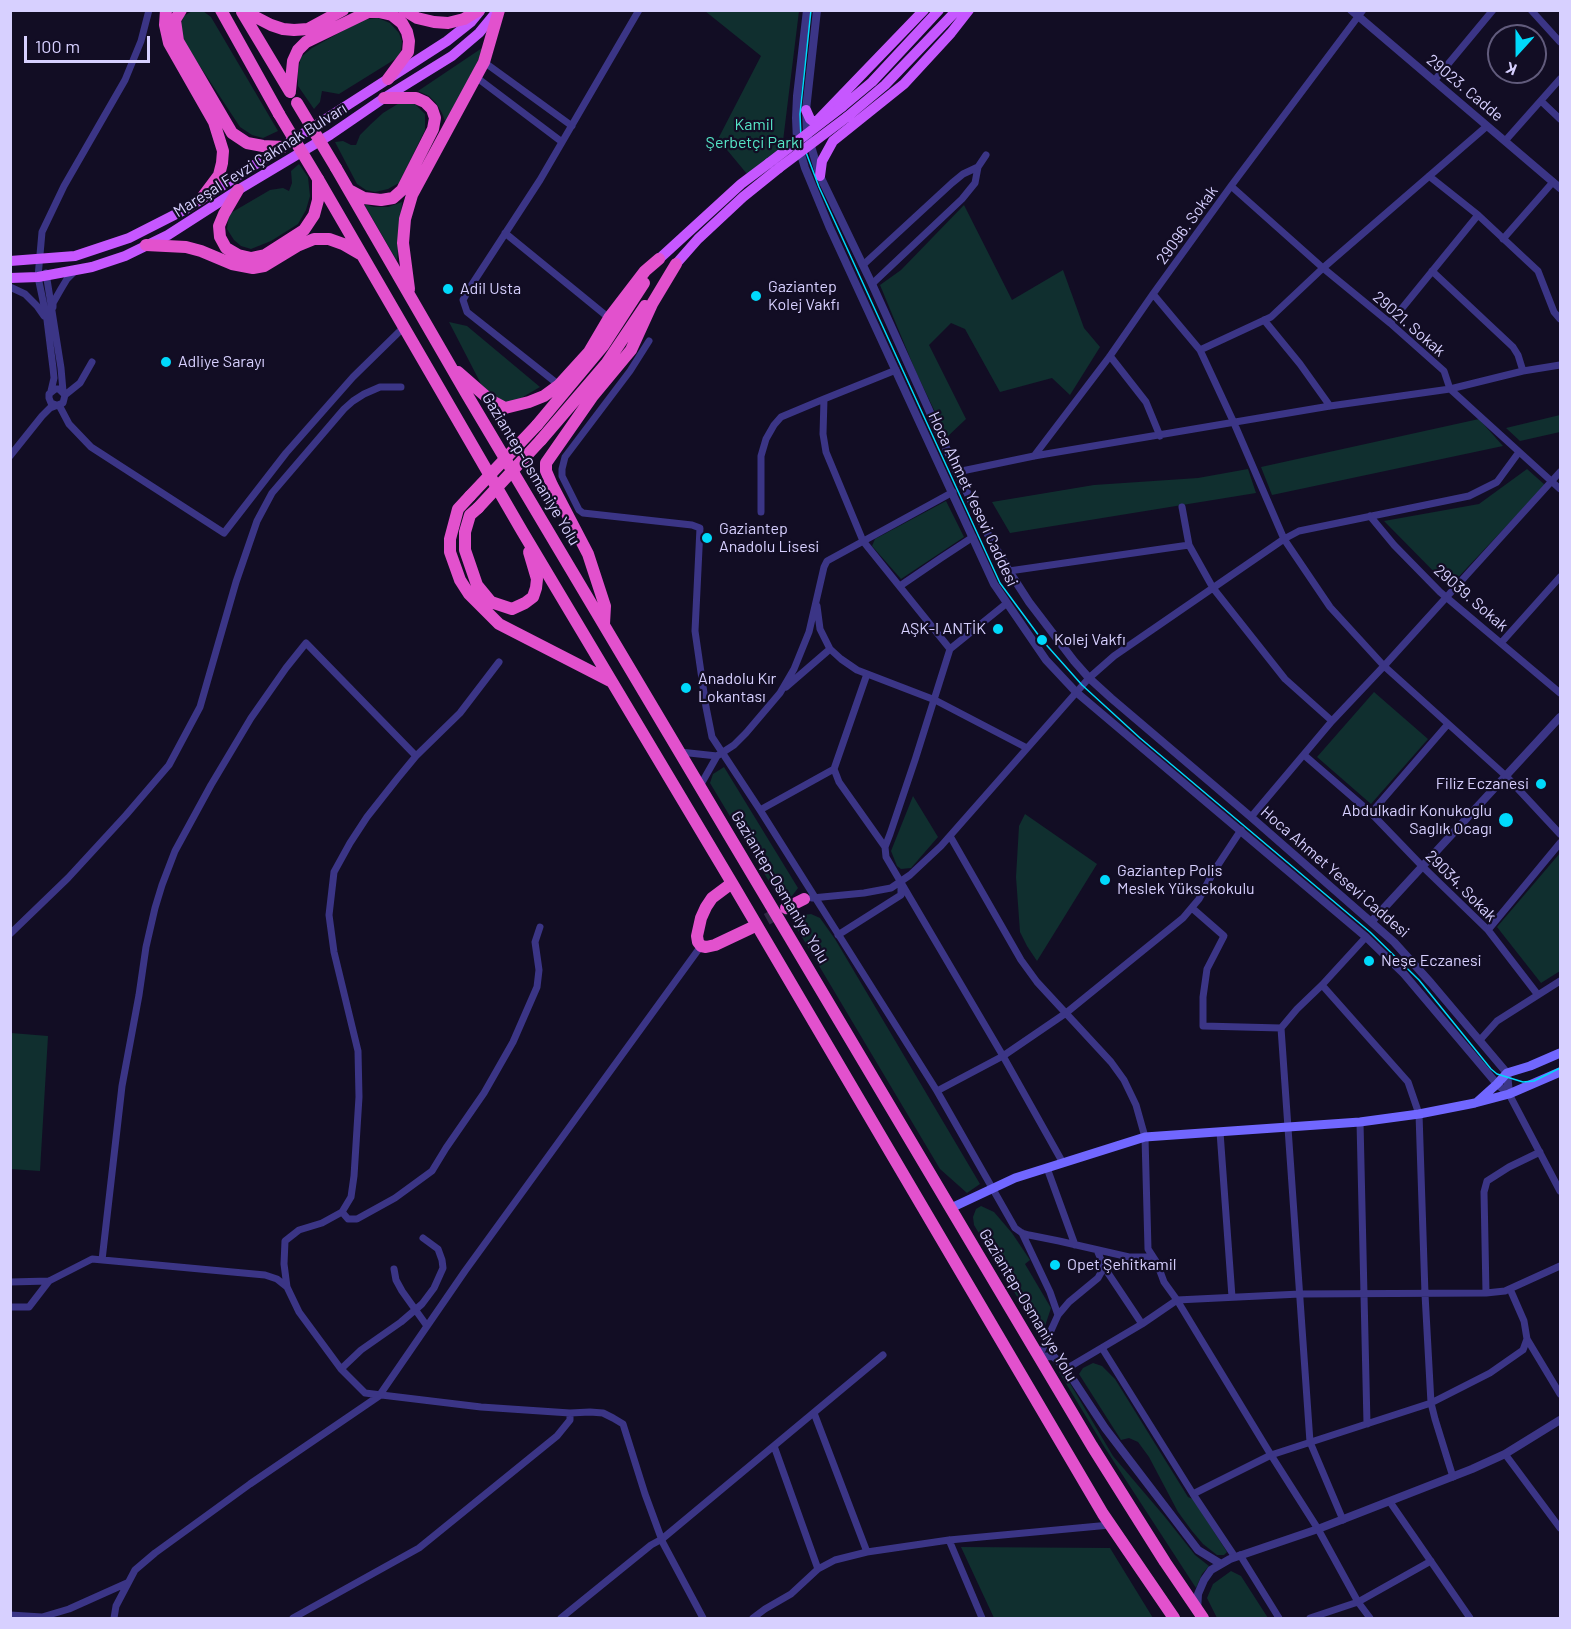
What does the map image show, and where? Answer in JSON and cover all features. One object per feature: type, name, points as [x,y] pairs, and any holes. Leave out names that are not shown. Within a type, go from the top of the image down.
[{"type":"highway","points":[[166,10],[165,25],[170,43],[214,122],[223,151],[219,176],[201,199]]},
{"type":"highway","points":[[181,10],[175,20],[178,41],[232,133],[247,143],[283,147]]},
{"type":"highway","points":[[242,10],[283,30],[294,30],[308,29],[344,10]]},
{"type":"highway","points":[[242,10],[290,92]]},
{"type":"highway","points":[[404,10],[417,18],[448,23],[464,19],[480,10]]},
{"type":"highway","points":[[410,296],[403,243],[405,219],[412,195],[484,62],[498,10]]},
{"type":"highway","points":[[221,11],[522,531],[1110,1525],[1174,1618]]},
{"type":"highway","points":[[290,92],[293,61],[298,50],[306,42],[368,12],[392,15],[402,23],[407,32],[408,52],[388,79]]},
{"type":"highway","name":"Gaziantep-Osmaniye Yolu","points":[[290,92],[1098,1456],[1200,1614]]},
{"type":"highway","points":[[349,190],[364,198],[381,200],[393,198],[402,190],[434,129],[435,118],[432,109],[425,102],[416,98],[384,98]]},
{"type":"highway","points":[[238,190],[219,226],[220,237],[226,248],[238,255],[251,258],[265,255],[304,230],[314,215],[318,200],[318,179]]},
{"type":"highway","points":[[146,245],[186,247],[232,264],[253,268],[264,266],[297,246],[314,239],[329,239],[363,255]]},
{"type":"highway","points":[[450,365],[490,400],[505,408],[544,396],[559,385],[589,352],[609,318],[645,271],[659,259]]},
{"type":"highway","points":[[612,682],[499,624],[469,594],[460,580],[450,552],[450,540],[458,509],[537,425],[603,346],[659,259]]},
{"type":"highway","points":[[522,531],[535,571],[536,588],[533,597],[512,609],[491,602],[477,585],[465,550],[465,532],[470,515],[541,440],[606,364],[676,264]]},
{"type":"highway","points":[[604,624],[605,606],[588,554],[552,485],[546,471],[546,463],[592,397],[631,350],[651,304],[676,264]]},
{"type":"highway","points":[[732,883],[712,898],[706,907],[701,918],[698,942],[701,946],[715,945],[751,928]]},
{"type":"highway","points":[[786,908],[809,898]]},
{"type":"main road","name":"Mareşal Fevzi Çakmak Bulvarı","points":[[10,261],[75,256],[129,238],[186,209],[447,41],[471,22],[480,10]]},
{"type":"main road","name":"Mareşal Fevzi Çakmak Bulvarı","points":[[10,278],[43,276],[92,267],[125,256],[168,234],[330,135],[452,56],[479,33],[498,10]]},
{"type":"main road","points":[[806,110],[810,119],[814,122],[818,120],[924,10]]},
{"type":"main road","points":[[844,112],[939,10]]},
{"type":"main road","points":[[659,259],[741,184],[774,165],[844,112],[885,85],[957,10]]},
{"type":"main road","points":[[820,176],[822,161],[833,141],[904,84],[969,10]]},
{"type":"main road","points":[[676,264],[698,239],[774,165]]},
{"type":"main road","points":[[1475,1103],[1507,1073],[1560,1053]]},
{"type":"main road","points":[[951,1208],[1014,1178],[1145,1137],[1289,1128],[1419,1114],[1509,1094],[1560,1072]]},
{"type":"street","points":[[10,456],[42,416],[65,399],[39,260],[42,232],[64,186],[124,80],[141,41],[149,10]]},
{"type":"street","points":[[559,385],[467,312],[464,300],[540,180],[639,10]]},
{"type":"street","name":"Hoca Ahmet Yesevi Caddesi","points":[[807,10],[797,96],[797,141],[813,188],[994,584],[1046,660],[1077,692],[1366,937],[1404,974],[1497,1084],[1509,1094]]},
{"type":"street","name":"Hoca Ahmet Yesevi Caddesi","points":[[817,10],[806,110],[807,133],[820,176],[872,284],[957,472],[986,531],[1029,602],[1074,662],[1089,678],[1394,942],[1431,982],[1507,1073]]},
{"type":"street","points":[[1434,81],[1493,10]]},
{"type":"street","points":[[1531,10],[1560,42]]},
{"type":"street","name":"29023. Cadde","points":[[1357,13],[1557,185]]},
{"type":"street","name":"29096. Sokak","points":[[1034,456],[1110,356],[1357,13]]},
{"type":"street","points":[[484,62],[572,126]]},
{"type":"street","points":[[476,77],[562,142]]},
{"type":"street","points":[[1505,141],[1560,79]]},
{"type":"street","points":[[1541,101],[1560,119]]},
{"type":"street","points":[[1200,350],[1270,317],[1487,126]]},
{"type":"street","points":[[872,284],[963,198],[975,183],[978,167],[986,155]]},
{"type":"street","points":[[863,265],[952,183],[963,174],[978,167]]},
{"type":"street","points":[[1429,176],[1478,215],[1538,271],[1554,312],[1560,319]]},
{"type":"street","points":[[1503,239],[1557,185]]},
{"type":"street","name":"29021. Sokak","points":[[1231,186],[1444,371],[1450,389],[1560,489]]},
{"type":"street","points":[[1390,323],[1478,215]]},
{"type":"street","points":[[505,233],[609,318]]},
{"type":"street","points":[[42,416],[54,378],[50,319],[53,303],[67,279],[76,270]]},
{"type":"street","points":[[1432,271],[1513,347],[1523,371]]},
{"type":"street","points":[[10,287],[25,294],[50,319]]},
{"type":"street","points":[[1153,294],[1200,350],[1284,539],[1330,607],[1384,666],[1506,776],[1560,834]]},
{"type":"street","points":[[1264,320],[1330,406]]},
{"type":"street","points":[[50,395],[51,402],[57,405],[69,424],[91,447],[224,533],[286,453],[353,377],[405,326]]},
{"type":"street","points":[[649,341],[630,371],[568,452],[563,463],[562,477],[579,510],[583,513],[692,525],[700,528],[695,631],[712,737],[720,754],[760,810],[809,898],[838,935],[937,1091],[1015,1228],[1022,1233],[1129,1257],[1153,1257]]},
{"type":"street","points":[[1110,356],[1146,402],[1160,436]]},
{"type":"street","points":[[64,393],[80,383],[92,362]]},
{"type":"street","points":[[957,472],[1034,456],[1330,406],[1450,389],[1560,364]]},
{"type":"street","points":[[761,512],[761,456],[774,424],[782,417],[896,370]]},
{"type":"street","points":[[10,933],[68,878],[169,765],[200,707],[236,582],[257,521],[272,492],[353,401],[380,387],[401,387]]},
{"type":"street","points":[[50,395],[59,389],[64,393]]},
{"type":"street","points":[[824,399],[822,425],[826,452],[863,541],[950,649]]},
{"type":"street","points":[[809,898],[891,888],[910,875],[950,836],[1089,678],[1114,656],[1284,539],[1299,531],[1469,496],[1497,482],[1519,452]]},
{"type":"street","points":[[1251,817],[1332,721],[1560,472]]},
{"type":"street","points":[[780,693],[794,669],[808,632],[824,567],[828,561],[953,492]]},
{"type":"street","points":[[1182,507],[1189,544],[1213,588],[1285,679],[1332,721]]},
{"type":"street","name":"29039. Sokak","points":[[1370,516],[1394,545],[1447,597],[1560,693]]},
{"type":"street","points":[[900,586],[974,537]]},
{"type":"street","points":[[1009,571],[1189,544]]},
{"type":"street","points":[[1501,643],[1560,577]]},
{"type":"street","points":[[816,601],[820,629],[830,649],[856,670],[935,700],[1027,748]]},
{"type":"street","points":[[1007,603],[950,649],[885,847],[886,857],[1004,1056],[1063,1163]]},
{"type":"street","points":[[102,1260],[122,1086],[146,947],[158,900],[175,851],[251,718],[306,643],[416,756]]},
{"type":"street","points":[[700,786],[720,754],[734,745],[780,693],[830,649]]},
{"type":"street","points":[[499,662],[460,714],[416,756],[367,817],[334,872],[329,915],[334,952],[358,1051],[359,1097],[351,1197],[342,1212],[322,1223],[299,1230],[285,1241],[284,1264],[288,1287],[298,1312],[341,1369],[365,1393],[481,1407],[603,1413],[623,1424],[662,1539],[703,1618]]},
{"type":"street","points":[[867,674],[834,769],[839,782],[885,847]]},
{"type":"street","points":[[1372,921],[1560,717]]},
{"type":"street","points":[[1371,813],[1448,724]]},
{"type":"street","points":[[680,752],[720,754]]},
{"type":"street","name":"29034. Sokak","points":[[1304,755],[1371,813],[1488,930],[1538,995]]},
{"type":"street","points":[[760,810],[834,769]]},
{"type":"street","points":[[937,1091],[1004,1056],[1066,1012],[1183,918],[1199,899],[1241,830]]},
{"type":"street","points":[[950,836],[1021,960],[1037,982],[1112,1062],[1124,1080],[1136,1105],[1145,1137],[1148,1249],[1164,1282],[1318,1530],[1358,1602],[1370,1618]]},
{"type":"street","points":[[1488,930],[1560,843]]},
{"type":"street","points":[[838,935],[901,895],[901,881]]},
{"type":"street","points":[[1192,908],[1224,936],[1207,969],[1203,997],[1203,1026],[1281,1028]]},
{"type":"street","points":[[342,1212],[348,1220],[357,1219],[395,1198],[432,1171],[484,1093],[517,1033],[537,987],[539,970],[535,942],[540,927]]},
{"type":"street","points":[[1343,1520],[1310,1442],[1281,1028],[1366,937]]},
{"type":"street","points":[[114,1618],[116,1606],[135,1570],[250,1484],[379,1396],[465,1271],[701,946]]},
{"type":"street","points":[[1480,1040],[1497,1021],[1560,981]]},
{"type":"street","points":[[1323,985],[1408,1083],[1415,1097],[1419,1114],[1431,1403],[1453,1477]]},
{"type":"street","points":[[1507,1073],[1509,1094],[1560,1191]]},
{"type":"street","points":[[1360,1122],[1367,1424]]},
{"type":"street","points":[[1220,1132],[1232,1297]]},
{"type":"street","points":[[1486,1293],[1484,1192],[1487,1181],[1494,1175],[1540,1152]]},
{"type":"street","points":[[1047,1168],[1075,1245]]},
{"type":"street","points":[[1022,1233],[1050,1292],[1058,1315]]},
{"type":"street","points":[[341,1369],[361,1350],[422,1304],[434,1288],[443,1268],[438,1249],[423,1238]]},
{"type":"street","points":[[1097,1250],[1104,1267],[1142,1323]]},
{"type":"street","points":[[10,1307],[29,1307],[49,1281],[92,1259],[266,1275],[288,1287]]},
{"type":"street","points":[[1066,1369],[1177,1300],[1300,1294],[1486,1293],[1505,1291],[1560,1266]]},
{"type":"street","points":[[1104,1267],[1098,1278],[1069,1302],[1058,1315],[1040,1357],[1053,1356],[1066,1369],[1105,1428],[1198,1550],[1221,1564]]},
{"type":"street","points":[[394,1269],[396,1280],[427,1326]]},
{"type":"street","points":[[10,1282],[49,1281]]},
{"type":"street","points":[[1510,1289],[1524,1321],[1527,1339],[1560,1394]]},
{"type":"street","points":[[1193,1494],[1271,1455],[1431,1403],[1490,1373],[1523,1350],[1527,1339]]},
{"type":"street","points":[[1101,1348],[1193,1494],[1279,1618]]},
{"type":"street","points":[[561,1618],[651,1545],[662,1539],[883,1355]]},
{"type":"street","points":[[292,1618],[419,1548],[557,1437],[570,1420],[570,1413]]},
{"type":"street","points":[[814,1413],[867,1552]]},
{"type":"street","points":[[1200,1614],[1198,1594],[1210,1570],[1221,1564],[1237,1556],[1318,1530],[1453,1477],[1505,1454],[1560,1420]]},
{"type":"street","points":[[774,1446],[818,1569]]},
{"type":"street","points":[[1505,1454],[1560,1528]]},
{"type":"street","points":[[1390,1502],[1470,1618]]},
{"type":"street","points":[[753,1618],[792,1594],[818,1569],[835,1560],[867,1552],[949,1540],[1110,1525]]},
{"type":"street","points":[[949,1540],[982,1618]]},
{"type":"street","points":[[1311,1618],[1358,1602],[1431,1561]]},
{"type":"street","points":[[10,1615],[44,1618],[129,1582]]},
{"type":"green space","points":[[192,11],[203,11],[211,17],[278,131],[263,138],[252,135],[240,127],[182,39],[180,26],[184,16]]},
{"type":"green space","name":"Kamil Şerbetçi Parkı","points":[[705,11],[799,11],[783,141],[776,155],[747,174],[718,139],[761,56]]},
{"type":"green space","points":[[378,18],[390,23],[399,33],[402,41],[401,51],[397,58],[339,94],[322,91],[320,102],[314,109],[298,86],[301,57],[312,48],[362,20]]},
{"type":"green space","points":[[485,46],[446,124],[436,103],[429,96],[418,91]]},
{"type":"green space","points":[[401,102],[414,103],[425,114],[425,130],[399,183],[375,192],[366,190],[357,184],[335,142],[343,141],[356,145],[360,135],[371,124]]},
{"type":"green space","points":[[299,164],[308,177],[310,196],[306,210],[298,224],[271,241],[251,249],[241,246],[227,229],[229,214],[270,190],[283,188],[289,191],[292,183],[291,171]]},
{"type":"green space","points":[[402,202],[397,261],[364,204],[388,207]]},
{"type":"green space","points":[[964,205],[1012,300],[1063,270],[1084,328],[1100,347],[1070,395],[1052,378],[1000,392],[965,329],[951,323],[929,345],[966,419],[947,437],[916,372],[880,285],[901,270]]},
{"type":"green space","points":[[449,322],[467,326],[540,387],[516,401],[505,402],[492,396],[481,384]]},
{"type":"green space","points":[[1560,415],[1560,432],[1520,441],[1506,428]]},
{"type":"green space","points":[[1479,419],[1503,446],[1272,495],[1261,467]]},
{"type":"green space","points":[[1248,469],[1256,493],[1010,533],[992,502],[1094,485],[1198,478]]},
{"type":"green space","points":[[1527,469],[1545,485],[1449,587],[1384,521],[1479,504]]},
{"type":"green space","points":[[946,501],[964,537],[901,579],[872,546],[875,539]]},
{"type":"green space","points":[[1374,692],[1428,739],[1371,804],[1317,757]]},
{"type":"green space","points":[[724,767],[798,888],[782,903],[710,783],[713,774]]},
{"type":"green space","points":[[913,796],[938,837],[911,868],[901,869],[897,866],[891,851]]},
{"type":"green space","points":[[1025,814],[1097,864],[1037,961],[1020,932],[1016,877],[1019,826]]},
{"type":"green space","points":[[1560,853],[1560,971],[1541,983],[1497,927]]},
{"type":"green space","points":[[811,914],[820,918],[835,939],[980,1184],[967,1193],[940,1169],[790,917]]},
{"type":"green space","points":[[11,1033],[48,1036],[40,1171],[11,1169]]},
{"type":"green space","points":[[981,1206],[994,1212],[1030,1260],[1025,1264],[1051,1308],[1043,1332],[1037,1330],[974,1225],[973,1217],[976,1209]]},
{"type":"green space","points":[[1093,1363],[1102,1366],[1115,1379],[1188,1497],[1193,1499],[1227,1552],[1224,1555],[1217,1555],[1192,1531],[1178,1512],[1149,1457],[1138,1442],[1129,1438],[1121,1440],[1079,1374],[1083,1368]]},
{"type":"green space","points":[[1062,1370],[1113,1456],[1195,1555],[1209,1566],[1202,1574],[1196,1588],[1105,1448],[1059,1372]]},
{"type":"green space","points":[[961,1547],[1110,1548],[1153,1618],[994,1618]]},
{"type":"green space","points":[[1231,1571],[1241,1576],[1268,1618],[1217,1618],[1207,1598],[1213,1584]]},
{"type":"tunnel","points":[[751,928],[785,909]]},
{"type":"tram line","points":[[811,10],[800,114],[801,139],[819,187],[1000,583],[1042,640],[1082,685],[1140,738],[1370,932],[1419,980],[1491,1069],[1497,1074],[1523,1082],[1534,1081],[1560,1068]]},
{"type":"place","name":"Adil Usta","points":[[448,289]]},
{"type":"place","name":"Gaziantep Kolej Vakfı","points":[[756,296]]},
{"type":"place","name":"Adliye Sarayı","points":[[166,362]]},
{"type":"place","name":"Gaziantep Anadolu Lisesi","points":[[707,538]]},
{"type":"place","name":"AŞK-I ANTİK","points":[[998,629]]},
{"type":"place","name":"Kolej Vakfı","points":[[1042,640]]},
{"type":"place","name":"Anadolu Kır Lokantası","points":[[686,688]]},
{"type":"place","name":"Filiz Eczanesi","points":[[1541,784]]},
{"type":"place","name":"Abdulkadir Konukoglu Saglık Ocagı","points":[[1506,820]]},
{"type":"place","name":"Gaziantep Polis Meslek Yüksekokulu","points":[[1105,880]]},
{"type":"place","name":"Neşe Eczanesi","points":[[1369,961]]},
{"type":"place","name":"Opet Şehitkamil","points":[[1055,1265]]}]
